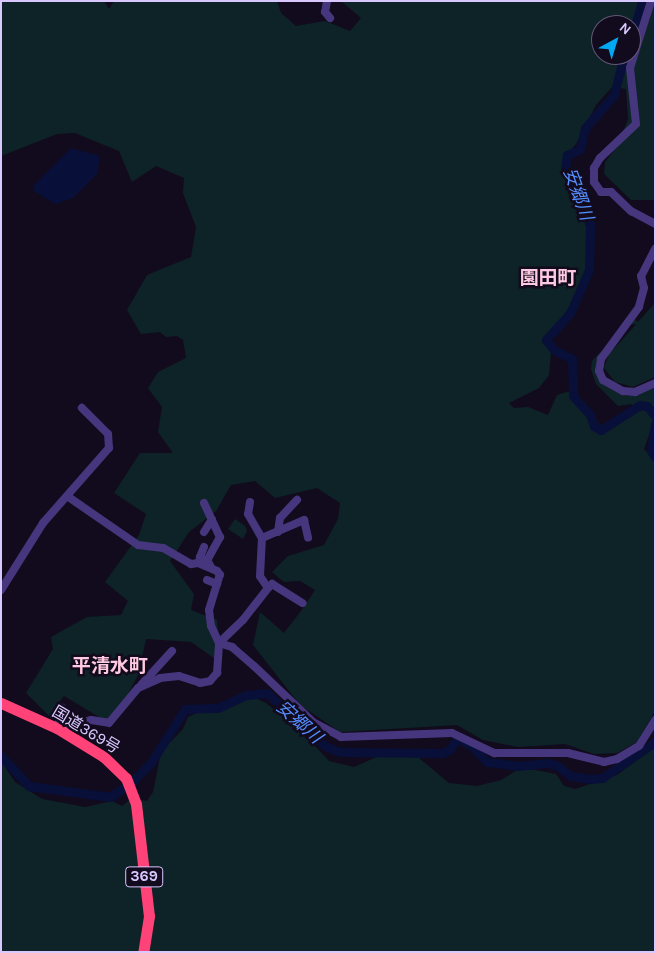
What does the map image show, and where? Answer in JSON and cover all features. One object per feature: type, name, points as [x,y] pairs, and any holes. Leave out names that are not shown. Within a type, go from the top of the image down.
[{"type":"highway","name":"国道369号","points":[[1,703],[57,728],[104,757],[126,778],[135,802],[148,916],[143,952]]},
{"type":"street","points":[[327,1],[325,12],[330,18]]},
{"type":"street","points":[[651,1],[630,68],[636,124],[607,150],[594,168],[594,182],[601,192],[611,192],[631,211],[655,224]]},
{"type":"street","points":[[655,249],[641,276],[644,288],[639,307],[601,359],[599,371],[603,380],[623,391],[635,392],[655,383]]},
{"type":"street","points":[[1,590],[43,523],[109,448],[108,434],[82,408]]},
{"type":"street","points":[[67,496],[138,545],[163,548],[191,564],[209,564]]},
{"type":"street","points":[[278,532],[280,518],[297,500]]},
{"type":"street","points":[[250,502],[248,514],[262,538],[260,576],[268,588]]},
{"type":"street","points":[[204,503],[220,536],[209,564]]},
{"type":"street","points":[[204,532],[212,519]]},
{"type":"street","points":[[262,538],[304,520],[308,538]]},
{"type":"street","points":[[138,688],[160,678],[179,676],[200,683],[210,681],[216,672],[219,643],[210,626],[209,610],[220,575],[200,556],[204,547]]},
{"type":"street","points":[[207,580],[216,584]]},
{"type":"street","points":[[219,643],[243,620],[272,584],[303,603]]},
{"type":"street","points":[[219,643],[232,647],[313,722],[341,737],[452,733],[494,752],[568,753],[604,762],[617,759],[639,746],[655,720]]},
{"type":"street","points":[[62,708],[57,728],[91,720],[110,723],[138,688],[172,651]]},
{"type":"green space","points":[[1,1],[104,1],[109,9],[114,1],[277,1],[281,13],[296,26],[325,21],[350,31],[361,18],[341,1],[655,1],[655,200],[631,200],[604,174],[605,162],[618,146],[628,119],[626,89],[612,87],[596,105],[576,144],[562,160],[562,168],[580,204],[586,227],[587,271],[569,310],[547,336],[551,352],[549,375],[539,388],[509,403],[514,408],[528,407],[548,415],[557,395],[570,391],[583,413],[591,421],[609,427],[637,409],[631,404],[618,406],[596,384],[591,369],[592,361],[602,350],[597,360],[596,372],[611,389],[628,396],[655,388],[655,418],[644,449],[655,461],[655,711],[637,742],[617,753],[594,754],[565,744],[518,747],[483,740],[457,725],[340,732],[300,705],[253,645],[260,612],[284,633],[315,590],[300,581],[284,582],[272,572],[288,556],[324,545],[338,519],[340,503],[317,488],[275,498],[255,481],[231,485],[216,511],[189,532],[170,561],[194,594],[191,610],[217,620],[221,663],[191,642],[146,639],[138,675],[115,719],[109,723],[64,696],[49,716],[26,693],[53,649],[51,637],[87,617],[121,615],[128,601],[105,582],[139,535],[146,514],[114,493],[140,453],[173,453],[158,432],[162,407],[148,388],[158,372],[186,358],[183,340],[177,336],[166,337],[160,332],[141,334],[127,310],[147,275],[191,257],[196,227],[183,193],[184,178],[156,166],[132,182],[119,151],[75,133],[57,134],[1,156]]},
{"type":"green space","points":[[655,303],[655,377],[633,387],[615,382],[604,368],[609,354],[636,324],[630,324],[634,319],[638,322]]},
{"type":"green space","points":[[235,519],[245,526],[247,531],[243,539],[228,529]]},
{"type":"green space","points":[[252,697],[266,703],[301,731],[329,761],[354,767],[381,755],[414,754],[449,783],[477,786],[501,780],[517,770],[530,769],[556,774],[564,786],[575,789],[617,775],[655,747],[655,952],[1,952],[1,761],[15,782],[42,799],[85,807],[112,801],[122,806],[132,798],[147,801],[153,792],[161,752],[183,729],[188,717],[199,712],[226,709]]},
{"type":"shaded area","points":[[71,148],[100,156],[97,174],[73,198],[55,204],[34,191],[33,186]]},
{"type":"waterway","name":"安郷川","points":[[638,15],[642,1]]},
{"type":"waterway","name":"安郷川","points":[[622,65],[614,95],[585,128],[580,149],[567,155],[565,169],[590,224],[589,270],[570,313],[546,340],[554,350],[572,359],[573,396],[590,415],[594,426],[601,430],[640,405],[647,406],[655,416]]},
{"type":"waterway","name":"安郷川","points":[[655,424],[651,451],[655,457]]},
{"type":"waterway","name":"安郷川","points":[[1,756],[29,786],[110,797],[132,782],[152,761],[185,709],[218,708],[246,695],[267,693],[325,746],[340,752],[442,753],[449,750],[458,738],[472,746],[487,762],[518,766],[548,763],[558,766],[571,776],[591,779],[602,778],[655,742]]},
{"type":"district","name":"園田町","points":[[548,279]]},
{"type":"district","name":"平清水町","points":[[110,667]]}]
